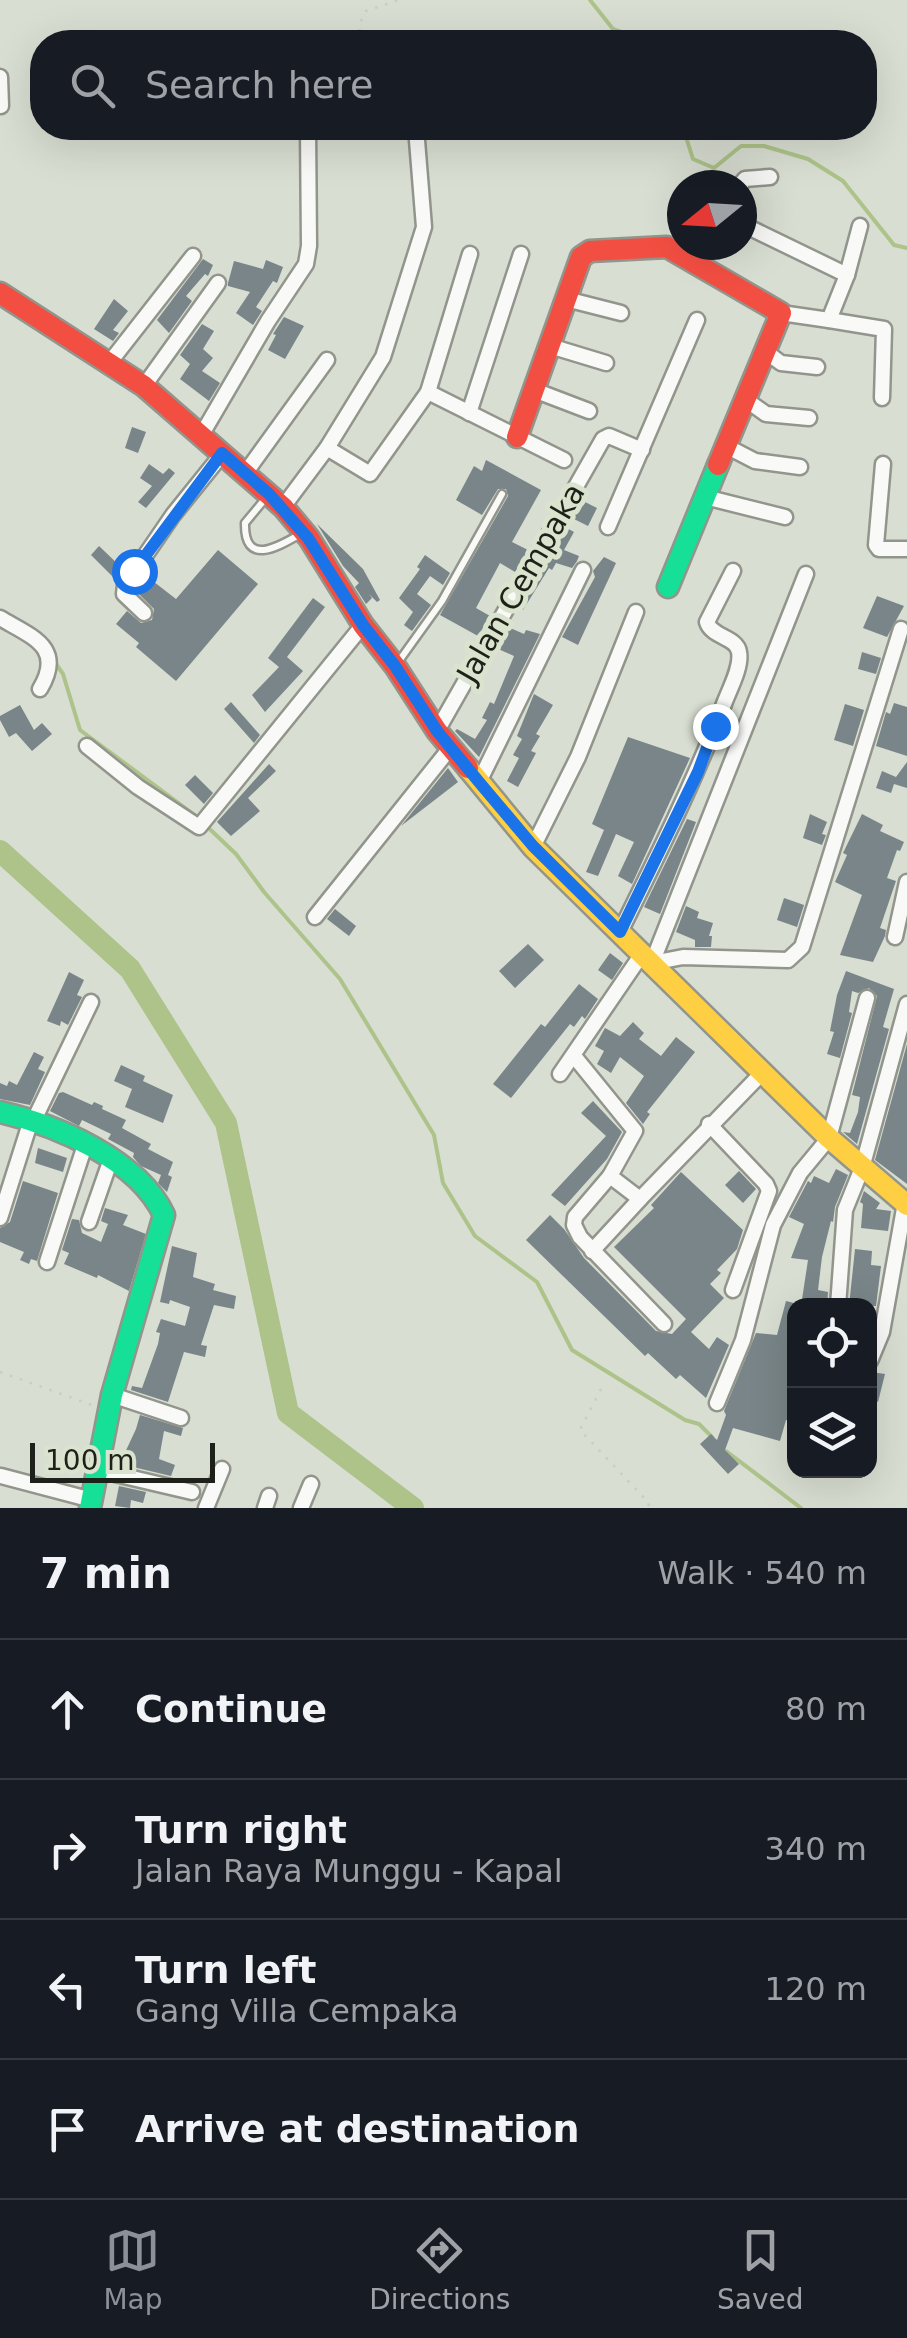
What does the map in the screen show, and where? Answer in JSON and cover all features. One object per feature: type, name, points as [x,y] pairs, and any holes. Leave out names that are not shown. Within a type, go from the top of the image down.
[{"type":"street","points":[[0,77],[2,106]]},
{"type":"street","points":[[202,434],[268,320],[306,264],[308,140]]},
{"type":"street","points":[[276,501],[328,448],[383,357],[424,228],[417,140]]},
{"type":"street","points":[[757,178],[770,177]]},
{"type":"street","points":[[829,320],[847,275],[860,226]]},
{"type":"street","points":[[757,231],[847,275]]},
{"type":"street","points":[[517,436],[581,258],[590,251],[667,243]]},
{"type":"street","points":[[328,448],[370,474],[428,392],[470,254]]},
{"type":"street","points":[[469,413],[521,254]]},
{"type":"street","points":[[110,362],[192,256]]},
{"type":"street","points":[[702,260],[781,313],[884,329],[882,398]]},
{"type":"street","points":[[144,386],[218,282]]},
{"type":"street","points":[[0,293],[144,386],[276,501],[303,532],[444,739],[533,846],[829,1138],[906,1204],[877,1344]]},
{"type":"street","points":[[566,299],[621,313]]},
{"type":"street","points":[[668,587],[781,313]]},
{"type":"street","points":[[608,528],[697,320]]},
{"type":"street","points":[[550,346],[606,363]]},
{"type":"street","points":[[765,351],[781,363],[817,367]]},
{"type":"street","points":[[246,472],[327,360]]},
{"type":"street","points":[[534,390],[590,410]]},
{"type":"street","points":[[428,392],[564,460]]},
{"type":"street","points":[[745,399],[766,414],[809,418]]},
{"type":"street","name":"Jalan Cempaka","points":[[315,916],[444,739],[606,437],[642,450]]},
{"type":"street","points":[[726,446],[755,461],[800,467]]},
{"type":"street","points":[[144,613],[124,594],[124,585],[222,453]]},
{"type":"street","points":[[882,464],[876,544],[879,549],[907,549]]},
{"type":"street","points":[[705,497],[785,516]]},
{"type":"street","points":[[479,782],[582,570]]},
{"type":"street","points":[[620,932],[698,772],[735,674],[739,652],[736,646],[710,630],[707,622],[733,571]]},
{"type":"street","points":[[560,1074],[647,959],[806,574]]},
{"type":"street","points":[[533,846],[578,757],[636,612]]},
{"type":"street","points":[[0,618],[21,629],[47,652],[50,668],[40,689]]},
{"type":"street","points":[[87,746],[138,788],[200,827],[363,625]]},
{"type":"street","points":[[647,959],[788,960],[802,947],[902,629]]},
{"type":"street","points":[[895,937],[907,882]]},
{"type":"street","points":[[717,1403],[743,1340],[773,1225],[800,1173],[829,1138],[867,998]]},
{"type":"street","points":[[0,1218],[32,1120],[91,1002]]},
{"type":"street","points":[[839,1298],[845,1210],[862,1168],[907,1004]]},
{"type":"street","points":[[574,1056],[635,1131],[610,1176],[574,1222],[577,1233],[664,1324]]},
{"type":"street","points":[[592,1251],[762,1072]]},
{"type":"street","points":[[0,1112],[32,1120],[112,1156],[159,1204],[164,1220],[110,1403],[92,1506],[1,1476]]},
{"type":"street","points":[[709,1124],[769,1191],[733,1290]]},
{"type":"street","points":[[48,1262],[86,1142]]},
{"type":"street","points":[[89,1222],[112,1156]]},
{"type":"street","points":[[610,1176],[640,1199]]},
{"type":"street","points":[[110,1403],[181,1418]]},
{"type":"street","points":[[206,1508],[222,1469]]},
{"type":"street","points":[[98,1470],[192,1492]]},
{"type":"street","points":[[302,1508],[311,1484]]},
{"type":"lane","points":[[395,666],[442,601],[502,494]]},
{"type":"lane","points":[[276,501],[245,522],[254,547],[264,552],[272,550],[303,532]]},
{"type":"path","points":[[359,30],[366,12],[399,0]]},
{"type":"path","points":[[0,1372],[110,1403]]},
{"type":"path","points":[[602,1389],[580,1430],[648,1503],[648,1508]]},
{"type":"building","points":[[203,259],[213,265],[208,276],[205,274],[186,296],[192,301],[169,333],[157,320]]},
{"type":"building","points":[[266,260],[283,267],[277,283],[273,281],[256,307],[262,311],[253,325],[236,313],[250,292],[228,283],[234,261],[263,269]]},
{"type":"building","points":[[114,299],[128,311],[113,330],[119,333],[113,341],[94,329]]},
{"type":"building","points":[[284,317],[304,326],[285,359],[268,350]]},
{"type":"building","points":[[202,324],[214,331],[203,349],[213,358],[202,371],[220,383],[209,401],[180,379],[190,364],[180,355]]},
{"type":"building","points":[[132,427],[146,432],[138,453],[125,448]]},
{"type":"building","points":[[486,460],[541,490],[512,542],[528,550],[515,572],[500,563],[476,608],[490,616],[478,636],[440,615],[508,496],[506,489],[498,489],[482,515],[456,500],[474,466],[482,471]]},
{"type":"building","points":[[149,464],[163,474],[169,468],[175,473],[146,508],[138,502],[152,486],[140,478]]},
{"type":"building","points":[[581,500],[597,508],[588,526],[572,518]]},
{"type":"building","points":[[317,524],[363,569],[380,600],[377,602],[369,594],[372,598],[366,604],[355,587],[359,583],[343,566]]},
{"type":"building","points":[[565,527],[574,532],[564,550],[579,556],[577,561],[572,568],[556,563],[552,570],[549,568],[523,610],[519,608]]},
{"type":"building","points":[[99,546],[123,569],[115,579],[91,555]]},
{"type":"building","points":[[218,550],[258,584],[176,681],[116,624],[127,611],[141,623],[152,620],[154,609],[135,590],[145,575],[176,599]]},
{"type":"building","points":[[425,555],[450,573],[443,585],[430,576],[417,594],[431,605],[412,631],[404,625],[413,612],[399,598]]},
{"type":"building","points":[[604,557],[616,563],[578,645],[562,637],[595,577],[593,571]]},
{"type":"building","points":[[877,596],[904,606],[887,637],[863,628]]},
{"type":"building","points":[[313,598],[325,607],[287,657],[303,671],[265,712],[252,695],[279,667],[268,658]]},
{"type":"building","points":[[508,627],[524,634],[526,630],[540,634],[479,757],[455,731],[475,739],[487,720],[482,718],[490,702],[494,704],[514,656],[496,648]]},
{"type":"building","points":[[862,652],[881,658],[876,674],[858,669]]},
{"type":"building","points":[[534,694],[553,705],[536,734],[540,736],[531,751],[536,753],[518,787],[507,781],[519,758],[513,755],[522,739],[517,736]]},
{"type":"building","points":[[231,702],[260,735],[254,743],[224,709]]},
{"type":"building","points":[[894,703],[907,707],[907,756],[876,746],[886,712],[890,714]]},
{"type":"building","points":[[845,704],[864,710],[853,746],[834,740]]},
{"type":"building","points":[[20,705],[34,730],[42,723],[52,734],[32,751],[16,733],[9,737],[0,720],[0,716]]},
{"type":"building","points":[[628,737],[690,758],[632,884],[618,876],[634,842],[616,834],[598,876],[586,872],[604,830],[592,824]]},
{"type":"building","points":[[907,762],[907,788],[894,784],[891,793],[876,788],[882,771],[896,777]]},
{"type":"building","points":[[269,764],[276,771],[248,798],[260,811],[231,836],[217,822]]},
{"type":"building","points":[[448,768],[458,782],[401,826]]},
{"type":"building","points":[[195,775],[213,793],[204,804],[185,785]]},
{"type":"building","points":[[810,814],[827,822],[822,845],[803,838]]},
{"type":"building","points":[[862,814],[883,825],[880,831],[904,842],[887,878],[896,881],[880,928],[886,930],[885,936],[873,962],[840,955],[862,895],[835,882],[847,855],[843,853]]},
{"type":"building","points":[[687,819],[696,822],[660,914],[644,907]]},
{"type":"building","points":[[784,898],[804,905],[797,927],[777,920]]},
{"type":"building","points":[[686,906],[699,912],[697,918],[713,923],[711,947],[695,947],[695,940],[676,932]]},
{"type":"building","points":[[335,909],[356,926],[349,936],[327,919]]},
{"type":"building","points":[[528,944],[544,960],[515,988],[499,971]]},
{"type":"building","points":[[610,953],[623,963],[612,980],[598,970]]},
{"type":"building","points":[[846,971],[894,989],[883,1027],[889,1029],[857,1144],[843,1132],[850,1133],[858,1112],[860,1097],[852,1095],[877,996],[869,988],[858,993],[852,991],[852,1013],[840,1058],[827,1054],[834,1032],[830,1031],[837,995]]},
{"type":"building","points":[[69,972],[84,980],[77,995],[82,997],[68,1025],[61,1021],[60,1026],[47,1021]]},
{"type":"building","points":[[579,984],[598,999],[585,1019],[582,1016],[574,1027],[570,1024],[511,1098],[493,1084]]},
{"type":"building","points":[[633,1022],[644,1033],[639,1039],[661,1056],[676,1037],[695,1052],[647,1112],[650,1114],[643,1124],[626,1103],[644,1076],[620,1057],[611,1073],[597,1064],[604,1051],[595,1046],[605,1028],[620,1036]]},
{"type":"building","points":[[907,1044],[907,1184],[875,1160]]},
{"type":"building","points":[[34,1052],[44,1057],[38,1069],[45,1072],[30,1105],[0,1099],[0,1083],[7,1086],[9,1081],[17,1085]]},
{"type":"building","points":[[121,1065],[173,1095],[163,1123],[125,1107],[132,1089],[114,1081]]},
{"type":"building","points":[[63,1092],[103,1106],[102,1109],[126,1120],[122,1128],[151,1144],[148,1149],[173,1162],[167,1192],[158,1183],[161,1175],[141,1166],[134,1153],[108,1139],[111,1134],[82,1120],[79,1126],[50,1111]]},
{"type":"building","points":[[593,1101],[622,1132],[607,1159],[565,1206],[551,1195],[606,1136],[581,1113]]},
{"type":"building","points":[[38,1148],[67,1158],[63,1172],[35,1163]]},
{"type":"building","points":[[836,1169],[848,1175],[822,1257],[818,1290],[828,1292],[828,1298],[802,1298],[808,1260],[791,1258],[804,1224],[789,1217],[808,1181],[811,1183],[814,1176],[829,1183]]},
{"type":"building","points":[[739,1171],[756,1189],[743,1203],[725,1185]]},
{"type":"building","points":[[681,1172],[743,1230],[737,1249],[717,1270],[721,1273],[710,1284],[724,1298],[691,1332],[709,1349],[717,1337],[729,1345],[706,1398],[680,1375],[676,1379],[648,1353],[645,1356],[526,1240],[550,1215],[584,1258],[656,1331],[672,1334],[686,1319],[614,1247],[654,1208],[651,1205]]},
{"type":"building","points":[[23,1181],[58,1193],[37,1261],[31,1259],[29,1264],[20,1260],[24,1252],[0,1242],[0,1228],[10,1222]]},
{"type":"building","points":[[864,1191],[880,1203],[876,1209],[891,1211],[888,1231],[861,1228],[860,1202]]},
{"type":"building","points":[[105,1208],[128,1215],[123,1225],[146,1234],[129,1291],[64,1264],[69,1253],[62,1250],[72,1219],[79,1220],[82,1233],[101,1242],[108,1224],[101,1221]]},
{"type":"building","points":[[172,1246],[197,1253],[193,1277],[215,1284],[213,1290],[236,1296],[234,1309],[214,1305],[201,1345],[207,1346],[205,1357],[184,1352],[168,1402],[131,1390],[132,1386],[142,1388],[158,1344],[160,1333],[156,1332],[161,1319],[185,1326],[190,1307],[170,1300],[169,1304],[160,1302]]},
{"type":"building","points":[[855,1249],[872,1251],[871,1265],[881,1266],[877,1298],[850,1298]]},
{"type":"building","points":[[787,1301],[787,1420],[780,1441],[733,1428],[725,1450],[739,1464],[728,1474],[700,1444],[711,1434],[717,1440],[724,1411],[756,1333],[777,1335]]},
{"type":"building","points":[[877,1373],[885,1374],[877,1402]]},
{"type":"building","points":[[140,1415],[183,1428],[181,1436],[164,1431],[159,1459],[175,1465],[171,1476],[116,1463],[117,1458],[122,1459]]},
{"type":"building","points":[[119,1486],[146,1492],[143,1503],[131,1500],[130,1508],[115,1506]]},
{"type":"waterway","points":[[590,0],[616,30]]},
{"type":"waterway","points":[[687,140],[693,159],[714,168],[741,146],[764,146],[808,159],[843,181],[894,245],[907,248]]},
{"type":"waterway","points":[[54,661],[63,674],[80,730],[196,816],[236,854],[340,979],[434,1135],[443,1183],[475,1236],[537,1282],[572,1350],[685,1420],[699,1424],[712,1437]]},
{"type":"waterway","points":[[0,851],[130,969],[226,1123],[288,1413],[413,1508]]},
{"type":"waterway","points":[[726,1451],[801,1508]]},
{"type":"traffic: fast","points":[[668,587],[718,465]]},
{"type":"traffic: fast","points":[[0,1112],[46,1126],[93,1147],[135,1177],[164,1215],[112,1395],[90,1508]]},
{"type":"traffic: slow","points":[[468,768],[533,847],[829,1138],[907,1205]]},
{"type":"traffic: jam","points":[[517,437],[581,257],[590,251],[667,247],[781,313],[718,465]]},
{"type":"traffic: jam","points":[[0,293],[144,386],[283,507],[309,538],[363,625],[437,731],[468,768]]},
{"type":"route","points":[[134,571],[222,453],[269,494],[308,538],[437,731],[479,782],[533,846],[620,932],[698,772],[715,726]]}]
